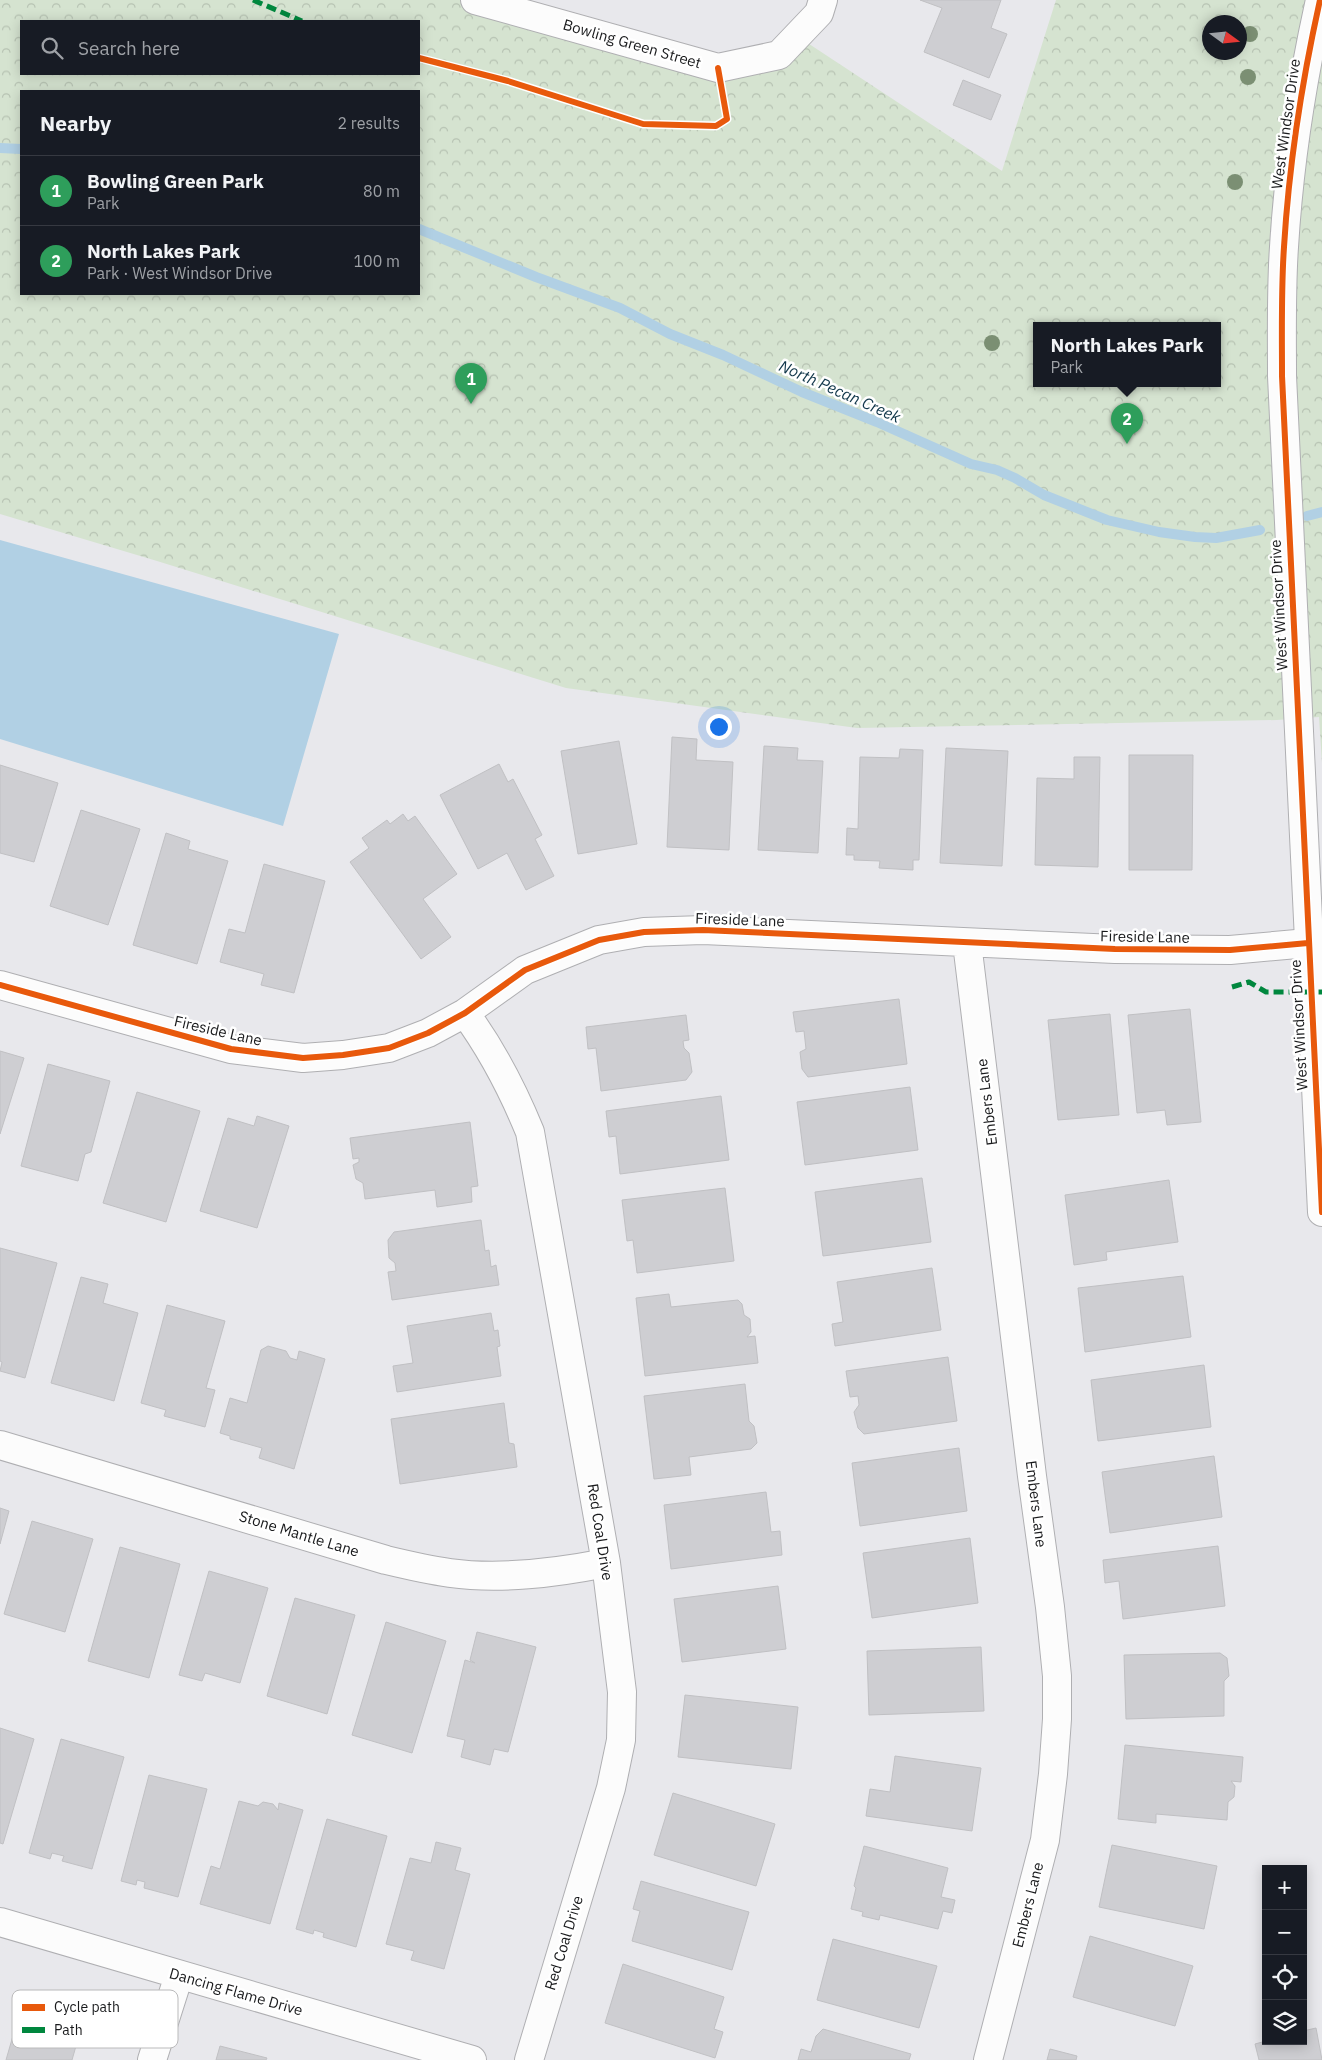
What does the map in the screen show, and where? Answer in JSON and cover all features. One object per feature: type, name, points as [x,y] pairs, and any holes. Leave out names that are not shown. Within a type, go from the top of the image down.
[{"type":"street","name":"Bowling Green Street","points":[[475,0],[718,68],[779,55],[819,13],[823,0]]},
{"type":"street","name":"West Windsor Drive","points":[[1320,0],[1296,133],[1284,248],[1282,376],[1284,464],[1322,1212]]},
{"type":"street","name":"Fireside Lane","points":[[0,984],[231,1049],[303,1058],[343,1055],[389,1048],[428,1033],[465,1013],[525,970],[599,940],[644,932],[703,930],[967,943],[1182,950],[1230,950],[1308,943]]},
{"type":"street","name":"Embers Lane","points":[[967,943],[1057,1676],[1054,1774],[1045,1840],[988,2060]]},
{"type":"street","name":"Red Coal Drive","points":[[465,1013],[491,1050],[514,1092],[530,1132],[606,1563],[622,1692],[621,1740],[611,1788],[529,2060]]},
{"type":"street","name":"Stone Mantle Lane","points":[[0,1445],[386,1560],[422,1568],[451,1573],[486,1575],[557,1572],[606,1563]]},
{"type":"street","name":"Dancing Flame Drive","points":[[0,1922],[472,2060]]},
{"type":"street","points":[[174,1990],[179,1975]]},
{"type":"street","points":[[152,2060],[156,2048]]},
{"type":"green space","points":[[0,0],[480,0],[718,68],[797,36],[1002,171],[1056,0],[1322,0],[1322,763],[1319,717],[1277,720],[857,728],[566,688],[0,514]]},
{"type":"water","points":[[0,540],[339,634],[283,826],[0,739]]},
{"type":"building","points":[[920,0],[1001,0],[991,28],[1007,34],[989,78],[924,52],[942,8]]},
{"type":"building","points":[[963,80],[1001,95],[991,120],[953,105]]},
{"type":"building","points":[[672,737],[697,739],[696,760],[733,762],[729,850],[667,847]]},
{"type":"building","points":[[619,741],[637,844],[578,854],[561,751]]},
{"type":"building","points":[[764,746],[798,748],[797,760],[823,761],[818,853],[758,850]]},
{"type":"building","points":[[946,748],[1008,751],[1002,866],[940,863]]},
{"type":"building","points":[[900,749],[923,750],[919,860],[913,860],[913,870],[879,868],[880,861],[854,860],[854,855],[846,855],[847,828],[858,829],[860,757],[899,758]]},
{"type":"building","points":[[1129,755],[1193,755],[1192,870],[1129,870]]},
{"type":"building","points":[[1074,757],[1100,757],[1098,867],[1035,865],[1037,778],[1074,779]]},
{"type":"building","points":[[499,764],[508,782],[513,779],[542,835],[535,839],[554,876],[526,890],[507,853],[478,869],[440,795]]},
{"type":"building","points":[[0,765],[58,783],[34,862],[0,853]]},
{"type":"building","points":[[81,810],[140,829],[108,925],[50,906]]},
{"type":"building","points":[[403,814],[408,821],[415,816],[457,874],[423,899],[451,937],[421,959],[350,862],[369,848],[362,838],[387,820],[390,824]]},
{"type":"building","points":[[166,833],[190,841],[188,849],[228,861],[197,964],[133,945]]},
{"type":"building","points":[[264,864],[325,881],[294,993],[261,985],[264,974],[220,962],[229,929],[245,933]]},
{"type":"building","points":[[899,999],[907,1064],[808,1077],[802,1069],[800,1052],[806,1049],[804,1031],[796,1032],[793,1012]]},
{"type":"building","points":[[1190,1009],[1201,1122],[1167,1125],[1165,1110],[1137,1113],[1128,1015]]},
{"type":"building","points":[[1110,1014],[1119,1115],[1058,1120],[1048,1020]]},
{"type":"building","points":[[686,1015],[689,1040],[683,1041],[684,1048],[689,1053],[692,1072],[686,1080],[601,1091],[596,1048],[588,1049],[586,1027]]},
{"type":"building","points":[[0,1051],[24,1058],[0,1134]]},
{"type":"building","points":[[48,1064],[110,1081],[91,1152],[85,1154],[78,1181],[21,1166]]},
{"type":"building","points":[[910,1087],[918,1150],[805,1165],[797,1102]]},
{"type":"building","points":[[137,1092],[200,1111],[166,1222],[103,1203]]},
{"type":"building","points":[[721,1096],[729,1160],[620,1174],[616,1136],[609,1137],[606,1111]]},
{"type":"building","points":[[257,1116],[289,1126],[257,1228],[200,1211],[228,1118],[254,1126]]},
{"type":"building","points":[[470,1122],[478,1186],[471,1187],[472,1202],[437,1207],[435,1190],[365,1199],[363,1183],[356,1179],[353,1165],[359,1162],[359,1158],[353,1159],[350,1138]]},
{"type":"building","points":[[922,1178],[931,1242],[823,1256],[815,1192]]},
{"type":"building","points":[[1169,1180],[1178,1242],[1106,1252],[1107,1260],[1074,1265],[1065,1195]]},
{"type":"building","points":[[725,1188],[734,1261],[637,1273],[633,1240],[627,1241],[622,1200]]},
{"type":"building","points":[[481,1220],[485,1251],[489,1250],[491,1267],[496,1265],[499,1285],[392,1300],[388,1272],[396,1271],[395,1263],[389,1258],[388,1240],[394,1232]]},
{"type":"building","points":[[0,1248],[57,1263],[25,1378],[0,1371],[2,1362],[0,1361]]},
{"type":"building","points":[[932,1268],[941,1330],[835,1346],[832,1324],[843,1322],[837,1282]]},
{"type":"building","points":[[1183,1276],[1191,1337],[1085,1352],[1078,1288]]},
{"type":"building","points":[[81,1277],[108,1284],[103,1303],[138,1313],[114,1401],[51,1383]]},
{"type":"building","points":[[669,1294],[671,1307],[738,1300],[742,1304],[744,1315],[750,1319],[751,1332],[747,1337],[755,1336],[758,1363],[645,1376],[636,1298]]},
{"type":"building","points":[[167,1305],[225,1321],[206,1388],[215,1390],[205,1427],[164,1416],[166,1410],[141,1403]]},
{"type":"building","points":[[491,1313],[494,1331],[498,1330],[500,1346],[497,1347],[501,1376],[397,1392],[393,1366],[413,1363],[407,1326]]},
{"type":"building","points":[[268,1346],[286,1351],[290,1358],[297,1360],[299,1351],[325,1359],[294,1469],[259,1458],[262,1448],[230,1439],[230,1436],[220,1433],[230,1398],[247,1403],[261,1350]]},
{"type":"building","points":[[948,1357],[957,1421],[864,1434],[858,1428],[854,1412],[859,1405],[858,1396],[850,1397],[846,1371]]},
{"type":"building","points":[[1204,1365],[1211,1427],[1098,1441],[1091,1380]]},
{"type":"building","points":[[745,1384],[749,1421],[754,1426],[757,1443],[751,1449],[689,1457],[691,1475],[654,1479],[644,1396]]},
{"type":"building","points":[[504,1403],[509,1443],[514,1444],[517,1467],[400,1484],[391,1419]]},
{"type":"building","points":[[959,1448],[967,1511],[860,1526],[852,1463]]},
{"type":"building","points":[[1214,1456],[1222,1517],[1110,1533],[1102,1472]]},
{"type":"building","points":[[766,1492],[771,1532],[780,1531],[782,1555],[671,1569],[664,1505]]},
{"type":"building","points":[[0,1508],[9,1511],[0,1544]]},
{"type":"building","points":[[32,1521],[93,1539],[65,1632],[4,1614]]},
{"type":"building","points":[[970,1538],[978,1603],[872,1618],[863,1553]]},
{"type":"building","points":[[1218,1546],[1225,1606],[1123,1619],[1119,1581],[1105,1583],[1103,1560]]},
{"type":"building","points":[[120,1547],[180,1564],[149,1678],[88,1661]]},
{"type":"building","points":[[209,1571],[268,1588],[240,1683],[205,1673],[202,1681],[179,1675]]},
{"type":"building","points":[[778,1586],[786,1649],[682,1662],[674,1599]]},
{"type":"building","points":[[295,1598],[355,1615],[327,1714],[267,1696]]},
{"type":"building","points":[[386,1622],[446,1641],[412,1753],[352,1735]]},
{"type":"building","points":[[477,1632],[536,1647],[508,1752],[494,1749],[490,1765],[461,1757],[465,1740],[447,1736],[465,1660],[475,1663],[470,1660]]},
{"type":"building","points":[[981,1647],[984,1711],[869,1715],[867,1651]]},
{"type":"building","points":[[1220,1653],[1227,1658],[1229,1676],[1224,1681],[1224,1716],[1126,1719],[1124,1655]]},
{"type":"building","points":[[685,1695],[798,1707],[791,1769],[678,1757]]},
{"type":"building","points":[[0,1728],[34,1739],[3,1844],[0,1843]]},
{"type":"building","points":[[61,1739],[124,1757],[92,1869],[62,1861],[64,1856],[52,1853],[50,1859],[29,1853]]},
{"type":"building","points":[[1125,1745],[1243,1757],[1241,1782],[1231,1781],[1235,1786],[1234,1797],[1228,1802],[1227,1820],[1156,1814],[1156,1823],[1118,1819]]},
{"type":"building","points":[[895,1756],[981,1768],[972,1831],[866,1816],[870,1789],[890,1792]]},
{"type":"building","points":[[149,1775],[207,1789],[178,1897],[144,1888],[145,1882],[137,1880],[136,1885],[121,1881]]},
{"type":"building","points":[[673,1793],[775,1824],[756,1886],[654,1855]]},
{"type":"building","points":[[239,1801],[258,1806],[263,1802],[273,1804],[278,1810],[279,1803],[303,1810],[270,1924],[200,1904],[211,1866],[220,1869]]},
{"type":"building","points":[[327,1819],[387,1836],[356,1947],[323,1937],[324,1933],[314,1930],[313,1934],[296,1929]]},
{"type":"building","points":[[436,1842],[461,1848],[455,1870],[470,1874],[444,1969],[411,1960],[414,1951],[386,1944],[410,1858],[431,1863]]},
{"type":"building","points":[[1112,1845],[1217,1866],[1204,1929],[1099,1907]]},
{"type":"building","points":[[864,1846],[948,1868],[941,1897],[955,1900],[952,1913],[943,1911],[938,1929],[880,1915],[879,1920],[862,1916],[863,1912],[851,1909],[856,1888],[854,1886]]},
{"type":"building","points":[[641,1881],[749,1912],[732,1970],[632,1941],[640,1911],[633,1909]]},
{"type":"building","points":[[1090,1936],[1193,1966],[1175,2026],[1073,1997]]},
{"type":"building","points":[[833,1939],[937,1966],[919,2028],[817,2000]]},
{"type":"building","points":[[623,1964],[724,1997],[714,2029],[723,2032],[715,2058],[605,2023]]},
{"type":"building","points":[[1316,2028],[1322,2060],[1259,2060],[1255,2044],[1262,2042],[1262,2045],[1307,2045],[1307,2030]]},
{"type":"building","points":[[823,2029],[911,2054],[909,2060],[798,2060],[801,2049],[811,2052],[816,2036]]},
{"type":"building","points":[[12,2039],[12,2048],[75,2048],[72,2060],[6,2060]]},
{"type":"building","points":[[220,2046],[267,2058],[266,2060],[216,2060]]},
{"type":"building","points":[[1050,2049],[1077,2056],[1076,2060],[1047,2060]]},
{"type":"waterway","name":"North Pecan Creek","points":[[0,148],[20,149]]},
{"type":"waterway","name":"North Pecan Creek","points":[[420,229],[536,277],[620,308],[670,334],[723,355],[802,392],[877,422],[971,464],[997,470],[1044,495],[1107,520],[1159,532],[1195,537],[1216,538],[1260,530]]},
{"type":"waterway","name":"North Pecan Creek","points":[[1307,516],[1322,512]]},
{"type":"marked path","points":[[253,0],[300,20]]},
{"type":"marked path","points":[[1232,987],[1249,982],[1266,992],[1322,992]]},
{"type":"cycle path","points":[[1320,0],[1307,61],[1289,185],[1283,263],[1282,376],[1322,1212]]},
{"type":"cycle path","points":[[420,58],[508,81],[643,124],[716,126],[727,119],[718,68]]},
{"type":"cycle path","points":[[0,985],[231,1049],[303,1058],[343,1055],[389,1048],[428,1033],[465,1013],[525,970],[599,940],[644,932],[703,930],[1115,949],[1230,950],[1308,943]]},
{"type":"place","name":"Bowling Green Park","points":[[471,404]]},
{"type":"place","name":"North Lakes Park","points":[[1127,444]]}]
